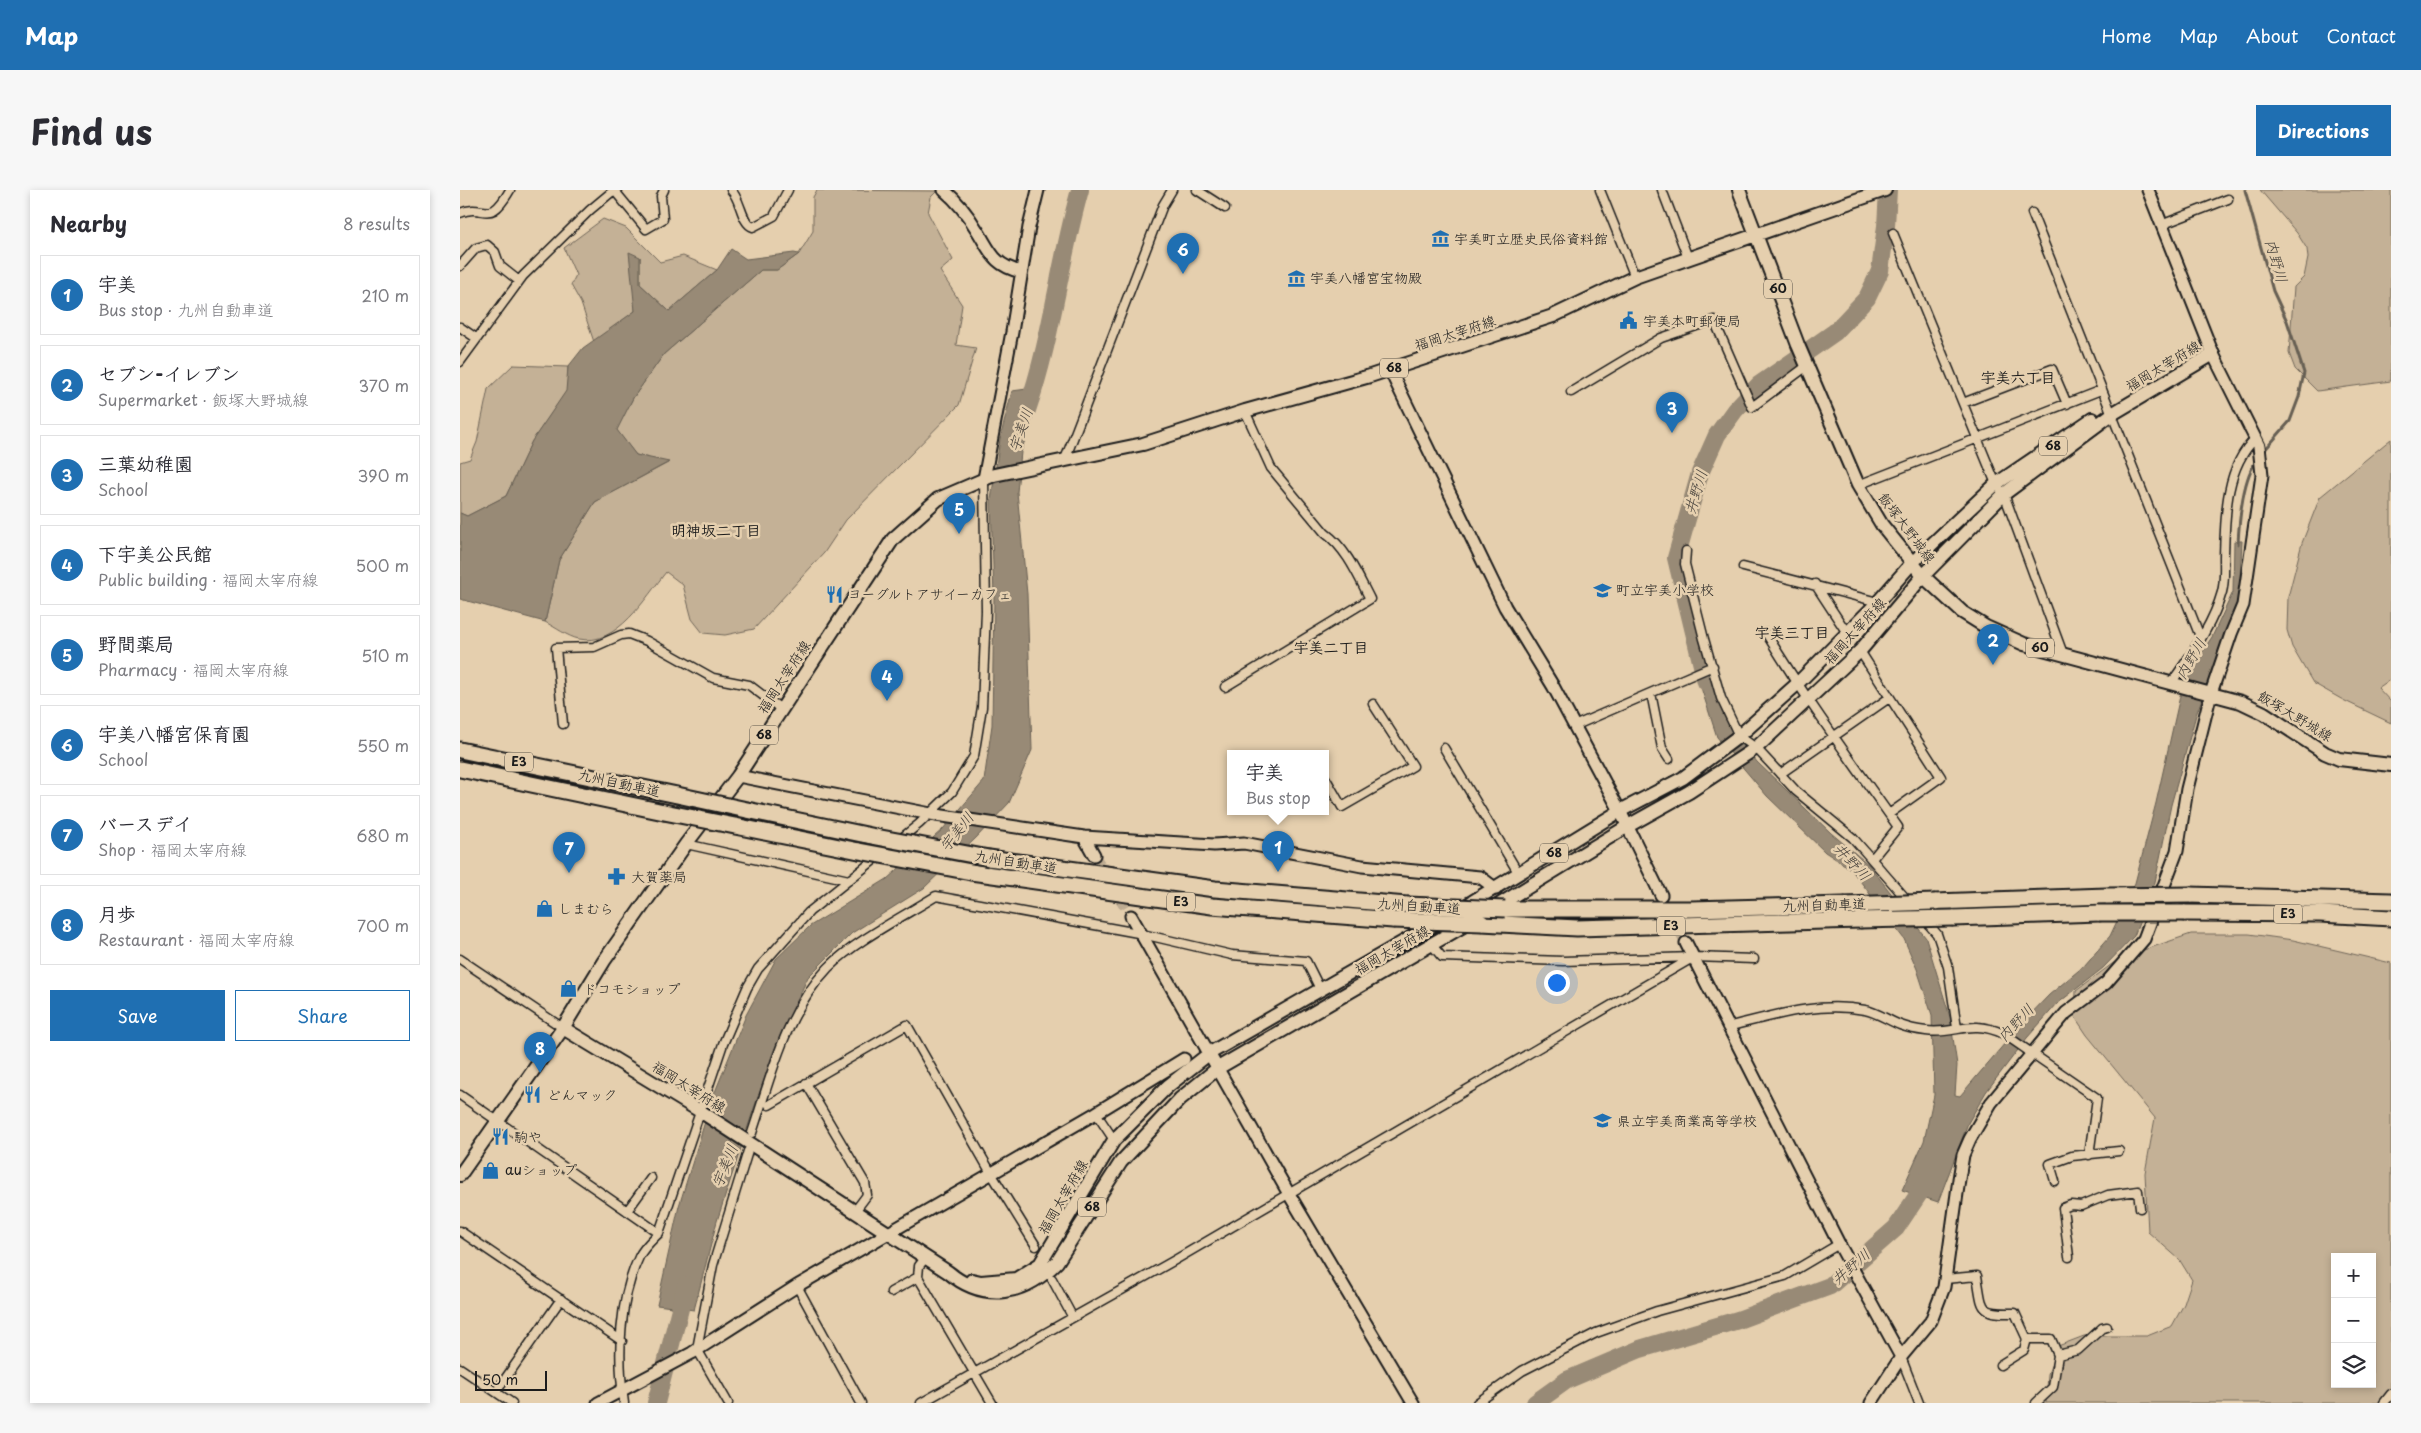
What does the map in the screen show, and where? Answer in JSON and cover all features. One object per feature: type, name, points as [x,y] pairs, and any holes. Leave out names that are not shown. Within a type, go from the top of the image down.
[{"type":"highway","name":"九州自動車道","points":[[460,750],[876,837],[989,858],[1215,889],[1407,905],[1505,909],[1691,909],[2190,895],[2391,901]]},
{"type":"highway","name":"九州自動車道","points":[[460,769],[625,802],[664,812],[971,872],[1212,906],[1393,920],[1577,928],[2099,913],[2320,914],[2391,918]]},
{"type":"main road","name":"飯塚大野城線","points":[[1739,190],[1798,345],[1858,485],[1882,525],[1912,563],[1923,576],[1962,612],[1986,627],[2024,644],[2241,702],[2264,712],[2325,753],[2339,759],[2391,765]]},
{"type":"main road","name":"福岡太宰府線","points":[[460,1175],[563,1028],[604,961],[686,844],[738,776],[893,539],[938,499],[989,477],[1143,444],[1390,370],[1553,316],[1635,277],[1868,193],[1885,190]]},
{"type":"main road","name":"福岡太宰府線","points":[[948,1272],[981,1282],[1016,1279],[1032,1271],[1047,1254],[1114,1140],[1168,1086],[1210,1053],[1496,889],[1620,811],[1683,778],[1739,736],[1847,634],[1912,563],[2000,489],[2110,411],[2213,354]]},
{"type":"main road","name":"福岡太宰府線","points":[[563,1028],[750,1143],[926,1257],[963,1284],[980,1290],[998,1292],[1017,1288],[1046,1274],[1057,1262],[1121,1162],[1180,1098],[1218,1068],[1518,894],[1628,826],[1689,792],[1756,748],[1810,700],[1860,651],[2000,489]]},
{"type":"street","points":[[460,213],[489,212],[497,209],[510,190]]},
{"type":"street","points":[[460,362],[519,281],[590,210],[614,190],[646,229],[663,219],[661,196],[664,190]]},
{"type":"street","points":[[731,190],[738,197],[746,221],[753,227],[774,216],[788,190]]},
{"type":"street","points":[[944,190],[965,211],[996,261],[1007,269],[1020,272]]},
{"type":"street","points":[[624,1403],[622,1390],[622,1341],[629,1287],[636,1264],[646,1246],[659,1233],[723,1044],[747,988],[758,969],[809,912],[933,814],[952,792],[974,756],[982,707],[989,477],[1020,272],[1038,190]]},
{"type":"street","points":[[1064,462],[1163,205],[1172,190]]},
{"type":"street","points":[[1197,190],[1224,208]]},
{"type":"street","points":[[1600,190],[1635,277]]},
{"type":"street","points":[[1662,190],[1688,258]]},
{"type":"street","points":[[1870,1403],[1901,1357],[1931,1320],[1945,1279],[1963,1155],[1991,1103],[2028,1052],[2066,1013],[2106,983],[2144,939],[2178,851],[2187,789],[2206,692],[2243,605],[2262,475],[2257,442],[2213,354],[2148,190]]},
{"type":"street","points":[[2161,225],[2228,199]]},
{"type":"street","points":[[2032,213],[2201,639]]},
{"type":"street","points":[[1893,232],[1962,403],[2000,489],[2063,654]]},
{"type":"street","points":[[460,266],[476,248],[487,245],[495,252],[500,266],[519,281]]},
{"type":"street","points":[[1571,392],[1661,338],[1714,320],[1752,407],[1806,363]]},
{"type":"street","points":[[460,327],[476,338]]},
{"type":"street","points":[[1962,403],[2052,369],[2066,404]]},
{"type":"street","points":[[1390,370],[1501,598],[1521,629],[1620,811],[1661,895]]},
{"type":"street","points":[[1858,485],[2101,390]]},
{"type":"street","points":[[1225,687],[1370,600],[1348,559],[1335,540],[1325,533],[1271,468],[1245,412]]},
{"type":"street","points":[[2173,683],[2201,639],[2217,607],[2223,589],[2225,534],[2234,470],[2245,449],[2257,442]]},
{"type":"street","points":[[1686,551],[1686,564],[1711,666],[1721,698],[1739,736],[1756,748],[1780,774],[1824,815],[1853,838],[1937,934],[1948,967],[1957,1028]]},
{"type":"street","points":[[1743,567],[1815,584],[1878,602]]},
{"type":"street","points":[[1815,584],[1847,634]]},
{"type":"street","points":[[1766,633],[1796,684],[1810,700],[1834,738],[1898,827],[1872,859]]},
{"type":"street","points":[[563,724],[556,648],[594,647],[621,635],[629,634],[647,641],[714,678],[750,685],[781,709]]},
{"type":"street","points":[[1860,651],[1941,777],[1889,814]]},
{"type":"street","points":[[1574,726],[1711,666]]},
{"type":"street","points":[[1650,694],[1662,748],[1669,759]]},
{"type":"street","points":[[1780,774],[1889,698]]},
{"type":"street","points":[[1329,784],[1342,808],[1413,766],[1373,704]]},
{"type":"street","points":[[1444,748],[1519,874]]},
{"type":"street","points":[[738,776],[933,814],[1000,825],[1084,837],[1214,845],[1244,842],[1362,866],[1480,877],[1496,889]]},
{"type":"street","points":[[1084,837],[1094,855]]},
{"type":"street","points":[[686,844],[849,880]]},
{"type":"street","points":[[728,1403],[694,1352],[713,1265],[786,1034],[806,994],[829,967],[866,940],[936,896],[1138,933],[1232,955],[1306,961],[1320,989]]},
{"type":"street","points":[[1130,916],[1289,1194],[1413,1403]]},
{"type":"street","points":[[1686,943],[1727,1027],[1840,1246],[1901,1357],[1919,1403]]},
{"type":"street","points":[[1431,944],[1442,957],[1563,961],[1694,957],[1754,959]]},
{"type":"street","points":[[921,1403],[1289,1194],[1694,957]]},
{"type":"street","points":[[460,959],[563,1028]]},
{"type":"street","points":[[1727,1027],[1803,1010],[1834,1006],[1868,1010],[1902,1026],[1928,1031],[1976,1026],[1988,1027],[2004,1034],[2097,1098],[2089,1155]]},
{"type":"street","points":[[769,1105],[907,1025],[991,1173],[1036,1246]]},
{"type":"street","points":[[598,1403],[694,1352],[797,1286],[1096,1113],[1184,1059]]},
{"type":"street","points":[[806,1083],[865,1183],[867,1195],[855,1211]]},
{"type":"street","points":[[460,1096],[659,1233]]},
{"type":"street","points":[[1096,1113],[1114,1140]]},
{"type":"street","points":[[2055,1181],[2050,1164],[2072,1156],[2119,1151]]},
{"type":"street","points":[[627,1211],[651,1178]]},
{"type":"street","points":[[2069,1257],[2064,1208],[2071,1205],[2081,1206],[2108,1195],[2138,1191],[2140,1208]]},
{"type":"street","points":[[460,1231],[622,1341]]},
{"type":"street","points":[[1476,1403],[1522,1371],[1596,1333],[1657,1312],[1785,1276],[1840,1246]]},
{"type":"street","points":[[926,1257],[919,1266],[918,1276],[992,1403]]},
{"type":"street","points":[[891,1292],[918,1276]]},
{"type":"street","points":[[1945,1279],[1977,1276],[1982,1304],[1987,1311],[1993,1314],[2015,1313],[2027,1339],[2024,1350],[2000,1365]]},
{"type":"street","points":[[1052,1279],[1072,1316]]},
{"type":"street","points":[[797,1286],[861,1403]]},
{"type":"street","points":[[496,1392],[561,1299]]},
{"type":"street","points":[[2058,1355],[2078,1350],[2102,1328],[2107,1327]]},
{"type":"street","points":[[2027,1339],[2051,1339],[2058,1355],[2053,1387],[2036,1403]]},
{"type":"street","points":[[460,1368],[512,1403]]},
{"type":"street","points":[[2384,1403],[2391,1394]]},
{"type":"shaded area","points":[[817,190],[937,191],[931,197],[928,213],[953,260],[940,271],[962,305],[956,345],[976,348],[959,405],[846,520],[824,553],[754,629],[725,635],[703,633],[692,619],[683,585],[666,572],[629,618],[618,628],[606,635],[593,639],[579,639],[545,622],[559,560],[595,502],[668,463],[636,455],[616,430],[633,398],[664,354],[761,270],[777,270],[799,254],[813,231],[813,197]]},
{"type":"shaded area","points":[[2260,190],[2391,190],[2391,381],[2317,391],[2295,369],[2289,353],[2294,287],[2304,277],[2308,258],[2307,249],[2297,233]]},
{"type":"shaded area","points":[[603,219],[626,228],[660,262],[683,256],[717,270],[669,311],[640,284],[640,257],[635,311],[594,342],[581,303],[571,285],[576,275],[564,248]]},
{"type":"shaded area","points":[[513,365],[568,367],[567,391],[532,441],[506,496],[467,516],[460,513],[460,462],[470,459],[477,442],[488,389]]},
{"type":"shaded area","points":[[2391,439],[2391,679],[2378,688],[2391,702],[2391,723],[2313,683],[2292,647],[2287,630],[2288,597],[2302,543],[2320,497]]},
{"type":"shaded area","points":[[2191,934],[2249,934],[2293,940],[2391,963],[2391,1403],[2046,1403],[2048,1374],[2058,1346],[2084,1336],[2147,1336],[2172,1326],[2184,1304],[2192,1280],[2179,1259],[2148,1232],[2145,1173],[2155,1118],[2087,1035],[2075,1017],[2076,991],[2120,958]]},
{"type":"water","points":[[731,249],[746,259],[799,254],[777,270],[761,270],[664,354],[633,398],[617,430],[636,455],[669,462],[595,502],[559,560],[545,622],[460,599],[460,513],[467,516],[506,496],[532,441],[566,391],[568,367],[583,348],[635,311],[629,252],[640,257],[640,284],[669,311],[717,270]]},
{"type":"water","points":[[1042,387],[1021,452],[1017,492],[1027,594],[1032,750],[1009,803],[976,838],[924,888],[852,933],[808,977],[777,1044],[753,1111],[717,1221],[694,1310],[657,1305],[679,1206],[711,1102],[746,1015],[776,959],[810,926],[887,879],[943,829],[984,781],[992,725],[994,598],[991,500],[1000,439],[1012,391]]},
{"type":"water","points":[[2234,541],[2242,541],[2239,598],[2196,715],[2171,805],[2155,882],[2134,936],[2103,968],[2057,1004],[2027,1038],[1986,1092],[1968,1123],[1938,1202],[1902,1190],[1924,1141],[1934,1095],[1932,1015],[1917,969],[1904,939],[1851,869],[1825,852],[1767,796],[1717,737],[1694,666],[1706,656],[1722,712],[1731,729],[1757,762],[1831,833],[1869,865],[1926,938],[1950,1017],[1957,1065],[1955,1095],[1960,1096],[2023,1022],[2049,995],[2084,966],[2110,936],[2135,883],[2156,803],[2180,696],[2196,661],[2212,637],[2233,592]]},
{"type":"waterway","name":"宇美川","points":[[1027,410],[1043,356],[1066,245],[1080,190]]},
{"type":"waterway","name":"井野川","points":[[1706,682],[1676,558],[1700,473],[1717,435],[1735,410],[1759,385],[1835,332],[1867,298],[1880,271],[1886,226],[1888,190]]},
{"type":"waterway","name":"内野川","points":[[2245,190],[2273,291],[2287,321],[2304,373],[2299,397],[2290,421],[2263,452]]},
{"type":"waterway","name":"内野川","points":[[2238,544],[2245,487],[2253,466],[2258,459]]},
{"type":"waterway","name":"井野川","points":[[1535,1403],[1567,1380],[1640,1349],[1738,1320],[1830,1286],[1896,1228],[1926,1183],[1929,1175]]},
{"type":"waterway","name":"宇美川","points":[[656,1403],[686,1285]]},
{"type":"tunnel","points":[[1094,855],[1131,916]]},
{"type":"tunnel","points":[[1665,903],[1686,943]]},
{"type":"place","name":"宇美町立歴史民俗資料館","points":[[1440,239]]},
{"type":"place","name":"宇美八幡宮保育園","points":[[1183,274]]},
{"type":"place","name":"宇美八幡宮宝物殿","points":[[1296,278]]},
{"type":"place","name":"宇美本町郵便局","points":[[1629,321]]},
{"type":"place","name":"三葉幼稚園","points":[[1672,433]]},
{"type":"place","name":"野間薬局","points":[[959,534]]},
{"type":"place","name":"町立宇美小学校","points":[[1602,590]]},
{"type":"place","name":"ヨーグルトアサイーカフェ","points":[[834,594]]},
{"type":"place","name":"セブン-イレブン","points":[[1993,665]]},
{"type":"place","name":"下宇美公民館","points":[[887,701]]},
{"type":"place","name":"宇美","points":[[1278,872]]},
{"type":"place","name":"バースデイ","points":[[569,873]]},
{"type":"place","name":"大賀薬局","points":[[617,877]]},
{"type":"place","name":"しまむら","points":[[544,909]]},
{"type":"place","name":"ドコモショップ","points":[[569,989]]},
{"type":"place","name":"月歩","points":[[540,1073]]},
{"type":"place","name":"どんマック","points":[[533,1095]]},
{"type":"place","name":"県立宇美商業高等学校","points":[[1603,1121]]},
{"type":"place","name":"駒や","points":[[500,1137]]},
{"type":"place","name":"auショップ","points":[[491,1170]]},
{"type":"district","name":"宇美六丁目","points":[[2018,378]]},
{"type":"district","name":"明神坂二丁目","points":[[716,531]]},
{"type":"district","name":"宇美三丁目","points":[[1792,633]]},
{"type":"district","name":"宇美二丁目","points":[[1331,648]]}]
